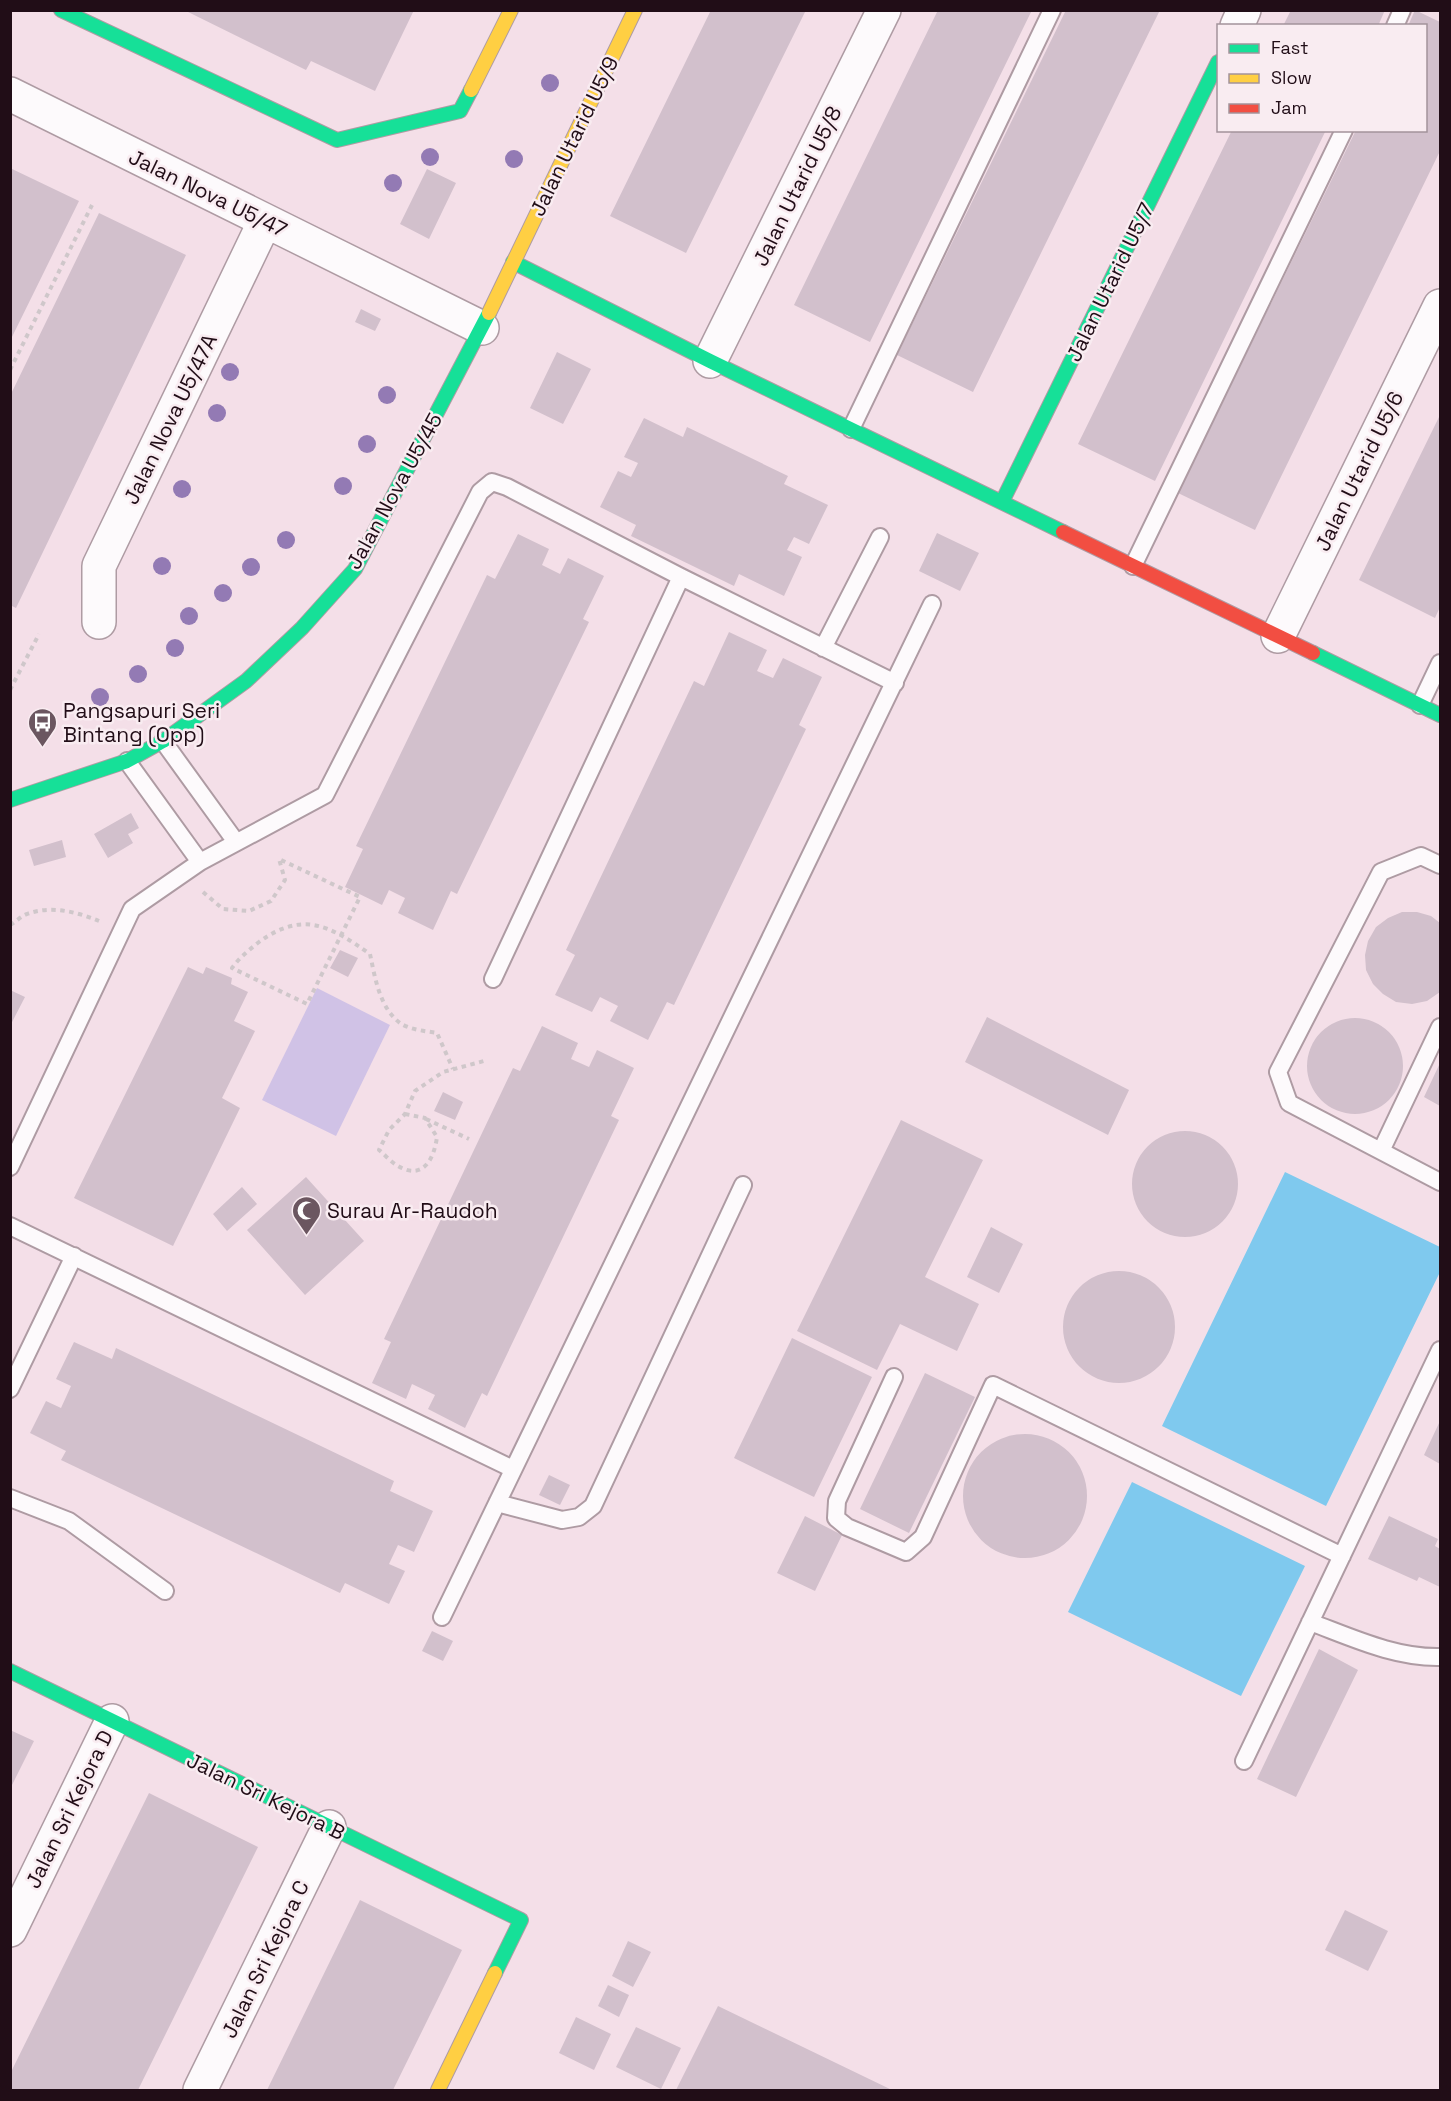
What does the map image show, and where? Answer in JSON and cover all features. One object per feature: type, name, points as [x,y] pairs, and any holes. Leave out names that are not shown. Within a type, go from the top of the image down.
[{"type":"street","points":[[60,10],[338,140],[460,111],[510,10]]},
{"type":"street","name":"Jalan Utarid U5/9","points":[[513,262],[635,10]]},
{"type":"street","name":"Jalan Utarid U5/8","points":[[710,361],[884,10]]},
{"type":"street","points":[[1237,24],[1244,10]]},
{"type":"street","name":"Jalan Utarid U5/7","points":[[1002,502],[1217,64]]},
{"type":"street","name":"Jalan Nova U5/47","points":[[10,94],[482,328]]},
{"type":"street","name":"Jalan Nova U5/47A","points":[[99,622],[99,566],[265,221]]},
{"type":"street","points":[[513,262],[710,361],[1440,715]]},
{"type":"street","name":"Jalan Nova U5/45","points":[[10,800],[127,761],[163,741],[246,681],[302,628],[355,569],[482,328],[513,262]]},
{"type":"street","name":"Jalan Utarid U5/6","points":[[1278,636],[1440,306]]},
{"type":"street","name":"Jalan Sri Kejora B","points":[[10,1671],[521,1920],[438,2091]]},
{"type":"street","name":"Jalan Sri Kejora D","points":[[10,1930],[112,1721]]},
{"type":"street","name":"Jalan Sri Kejora C","points":[[200,2091],[329,1827]]},
{"type":"lane","points":[[851,429],[1052,10]]},
{"type":"lane","points":[[1396,24],[1402,10]]},
{"type":"lane","points":[[1133,566],[1343,132]]},
{"type":"lane","points":[[10,1167],[132,909],[200,862],[325,795],[480,492],[492,482],[507,486],[681,577],[895,683]]},
{"type":"lane","points":[[824,648],[880,537]]},
{"type":"lane","points":[[493,979],[681,577]]},
{"type":"lane","points":[[442,1617],[932,604]]},
{"type":"lane","points":[[1420,705],[1440,663]]},
{"type":"lane","points":[[163,741],[236,842]]},
{"type":"lane","points":[[127,761],[200,862]]},
{"type":"lane","points":[[1440,866],[1421,856],[1381,872],[1278,1072],[1289,1103],[1440,1182]]},
{"type":"lane","points":[[1381,1150],[1440,1028]]},
{"type":"lane","points":[[497,1503],[562,1520],[579,1517],[593,1506],[743,1185]]},
{"type":"lane","points":[[10,1226],[513,1469]]},
{"type":"lane","points":[[10,1389],[74,1256]]},
{"type":"lane","points":[[1244,1761],[1440,1350]]},
{"type":"lane","points":[[894,1377],[837,1501],[836,1518],[848,1527],[906,1552],[923,1537],[993,1385],[1342,1556]]},
{"type":"lane","points":[[10,1498],[69,1521],[165,1591]]},
{"type":"lane","points":[[1310,1622],[1383,1649],[1420,1657],[1440,1657]]},
{"type":"path","points":[[10,370],[92,205]]},
{"type":"path","points":[[10,690],[39,634]]},
{"type":"path","points":[[180,874],[224,909],[249,911],[271,901],[285,880],[279,858],[360,897],[343,935],[307,1004],[232,968],[249,950],[272,933],[297,924],[322,927],[343,935],[370,954],[380,992],[385,1005],[393,1015],[401,1024],[437,1034],[453,1069]]},
{"type":"path","points":[[10,925],[27,914],[74,911],[122,930]]},
{"type":"path","points":[[425,1118],[437,1137],[435,1154],[427,1165],[416,1170],[399,1166],[379,1150],[389,1130],[405,1114],[415,1091],[443,1072],[484,1061]]},
{"type":"path","points":[[405,1114],[425,1118],[469,1140]]},
{"type":"shaded area","points":[[317,988],[390,1025],[336,1136],[262,1100]]},
{"type":"water","points":[[1285,1172],[1440,1247],[1440,1272],[1326,1506],[1162,1426]]},
{"type":"water","points":[[1132,1482],[1305,1566],[1241,1696],[1068,1612]]},
{"type":"building","points":[[184,10],[414,10],[375,91],[311,61],[306,70]]},
{"type":"building","points":[[711,10],[806,10],[686,253],[610,216]]},
{"type":"building","points":[[938,10],[1032,10],[870,342],[794,305]]},
{"type":"building","points":[[1066,10],[1160,10],[973,392],[897,355]]},
{"type":"building","points":[[1291,10],[1385,10],[1379,24],[1284,24]]},
{"type":"building","points":[[1415,10],[1440,22],[1440,151],[1255,530],[1178,493],[1355,132],[1427,132],[1427,24],[1409,24]]},
{"type":"building","points":[[1231,132],[1325,132],[1155,481],[1078,444]]},
{"type":"building","points":[[10,168],[79,201],[10,341]]},
{"type":"building","points":[[427,169],[456,183],[429,239],[400,224]]},
{"type":"building","points":[[99,213],[186,255],[16,608],[10,605],[10,396]]},
{"type":"building","points":[[361,309],[381,319],[375,331],[355,322]]},
{"type":"building","points":[[557,352],[591,369],[563,424],[530,408]]},
{"type":"building","points":[[1440,415],[1440,607],[1435,618],[1359,580]]},
{"type":"building","points":[[644,418],[683,437],[687,427],[788,476],[784,484],[828,505],[809,544],[794,537],[787,550],[802,557],[784,596],[739,574],[734,586],[631,536],[636,525],[600,507],[618,471],[631,477],[638,463],[624,457]]},
{"type":"building","points":[[937,533],[979,553],[960,591],[919,571]]},
{"type":"building","points":[[518,534],[549,549],[542,565],[560,574],[568,558],[604,576],[583,619],[589,622],[457,894],[451,891],[433,930],[398,913],[405,898],[389,890],[382,905],[345,887],[363,849],[356,846],[487,575],[495,579]]},
{"type":"building","points":[[729,632],[767,650],[757,671],[773,678],[783,658],[822,677],[799,725],[806,729],[674,1005],[667,1002],[648,1040],[610,1021],[618,1006],[600,997],[592,1012],[555,995],[575,955],[566,950],[694,681],[704,686]]},
{"type":"building","points":[[131,813],[139,828],[128,834],[133,843],[108,858],[94,834]]},
{"type":"building","points":[[62,840],[66,857],[34,866],[29,850]]},
{"type":"building","points":[[1402,912],[1417,912],[1431,916],[1440,923],[1440,992],[1427,1001],[1412,1004],[1396,1002],[1383,994],[1373,984],[1366,970],[1365,955],[1368,941],[1376,927]]},
{"type":"building","points":[[340,950],[358,958],[348,977],[330,968]]},
{"type":"building","points":[[188,967],[203,974],[206,967],[232,978],[231,984],[248,992],[234,1021],[255,1031],[222,1098],[240,1108],[173,1246],[74,1198]]},
{"type":"building","points":[[10,990],[25,997],[10,1026]]},
{"type":"building","points":[[987,1017],[1129,1090],[1108,1135],[965,1062]]},
{"type":"building","points":[[1355,1018],[1373,1022],[1389,1032],[1399,1048],[1403,1066],[1399,1084],[1389,1100],[1373,1110],[1355,1114],[1337,1110],[1321,1100],[1311,1084],[1307,1066],[1311,1048],[1321,1032],[1337,1022]]},
{"type":"building","points":[[542,1026],[578,1043],[571,1059],[589,1067],[597,1050],[634,1068],[611,1116],[619,1120],[487,1396],[482,1393],[465,1428],[428,1409],[435,1395],[412,1384],[406,1399],[372,1383],[391,1342],[384,1339],[513,1068],[520,1071]]},
{"type":"building","points":[[1440,1063],[1440,1106],[1424,1097]]},
{"type":"building","points":[[443,1092],[463,1102],[455,1120],[434,1111]]},
{"type":"building","points":[[901,1120],[983,1160],[925,1277],[979,1304],[957,1351],[900,1324],[877,1370],[797,1331]]},
{"type":"building","points":[[1185,1131],[1205,1135],[1222,1147],[1234,1164],[1238,1184],[1234,1204],[1222,1221],[1205,1233],[1185,1237],[1165,1233],[1148,1221],[1136,1204],[1132,1184],[1136,1164],[1148,1147],[1165,1135]]},
{"type":"building","name":"Surau Ar-Raudoh","points":[[306,1177],[364,1241],[305,1295],[247,1230]]},
{"type":"building","points":[[242,1187],[257,1204],[227,1231],[213,1214]]},
{"type":"building","points":[[991,1227],[1023,1244],[999,1293],[967,1277]]},
{"type":"building","points":[[1119,1271],[1140,1275],[1158,1288],[1171,1306],[1175,1327],[1171,1348],[1158,1366],[1140,1379],[1119,1383],[1098,1379],[1080,1366],[1067,1348],[1063,1327],[1067,1306],[1080,1288],[1098,1275]]},
{"type":"building","points":[[792,1338],[872,1377],[814,1497],[734,1458]]},
{"type":"building","points":[[74,1342],[112,1359],[116,1348],[394,1481],[390,1491],[433,1511],[414,1552],[398,1545],[389,1564],[405,1571],[389,1604],[345,1583],[340,1593],[61,1460],[66,1451],[30,1433],[46,1401],[61,1408],[71,1386],[56,1379]]},
{"type":"building","points":[[925,1373],[975,1397],[909,1533],[860,1509]]},
{"type":"building","points":[[1440,1421],[1440,1464],[1424,1455]]},
{"type":"building","points":[[1025,1434],[1049,1438],[1069,1452],[1083,1472],[1087,1496],[1083,1520],[1069,1540],[1049,1554],[1025,1558],[1001,1554],[981,1540],[967,1520],[963,1496],[967,1472],[981,1452],[1001,1438]]},
{"type":"building","points":[[549,1475],[570,1485],[560,1505],[539,1495]]},
{"type":"building","points":[[805,1516],[842,1535],[815,1591],[777,1573]]},
{"type":"building","points":[[1389,1516],[1438,1539],[1435,1546],[1440,1549],[1440,1587],[1419,1577],[1417,1581],[1368,1559]]},
{"type":"building","points":[[432,1631],[453,1641],[443,1661],[422,1651]]},
{"type":"building","points":[[1319,1649],[1358,1670],[1296,1797],[1257,1779]]},
{"type":"building","points":[[10,1730],[34,1741],[10,1789]]},
{"type":"building","points":[[149,1793],[258,1847],[138,2090],[10,2090],[10,2074]]},
{"type":"building","points":[[360,1900],[462,1950],[393,2090],[267,2090]]},
{"type":"building","points":[[1345,1910],[1388,1931],[1368,1971],[1325,1950]]},
{"type":"building","points":[[628,1941],[651,1952],[633,1987],[612,1976]]},
{"type":"building","points":[[608,1985],[629,1995],[619,2017],[598,2006]]},
{"type":"building","points":[[718,2006],[892,2090],[676,2090]]},
{"type":"building","points":[[576,2017],[611,2034],[594,2070],[559,2053]]},
{"type":"building","points":[[636,2027],[681,2048],[661,2089],[616,2067]]},
{"type":"traffic: fast","points":[[61,10],[337,140],[460,111],[471,90]]},
{"type":"traffic: fast","points":[[1002,502],[1217,64]]},
{"type":"traffic: fast","points":[[513,262],[710,361],[1063,532]]},
{"type":"traffic: fast","points":[[10,800],[127,761],[163,741],[246,681],[302,628],[355,569],[489,313]]},
{"type":"traffic: fast","points":[[1313,653],[1440,715]]},
{"type":"traffic: fast","points":[[10,1671],[521,1920],[495,1973]]},
{"type":"traffic: slow","points":[[471,90],[511,10]]},
{"type":"traffic: slow","points":[[489,313],[635,10]]},
{"type":"traffic: slow","points":[[438,2090],[495,1973]]},
{"type":"traffic: jam","points":[[1063,532],[1313,653]]},
{"type":"place","name":"Pangsapuri Seri Bintang (Opp)","points":[[42,748]]},
{"type":"place","name":"Surau Ar-Raudoh","points":[[306,1236]]}]
